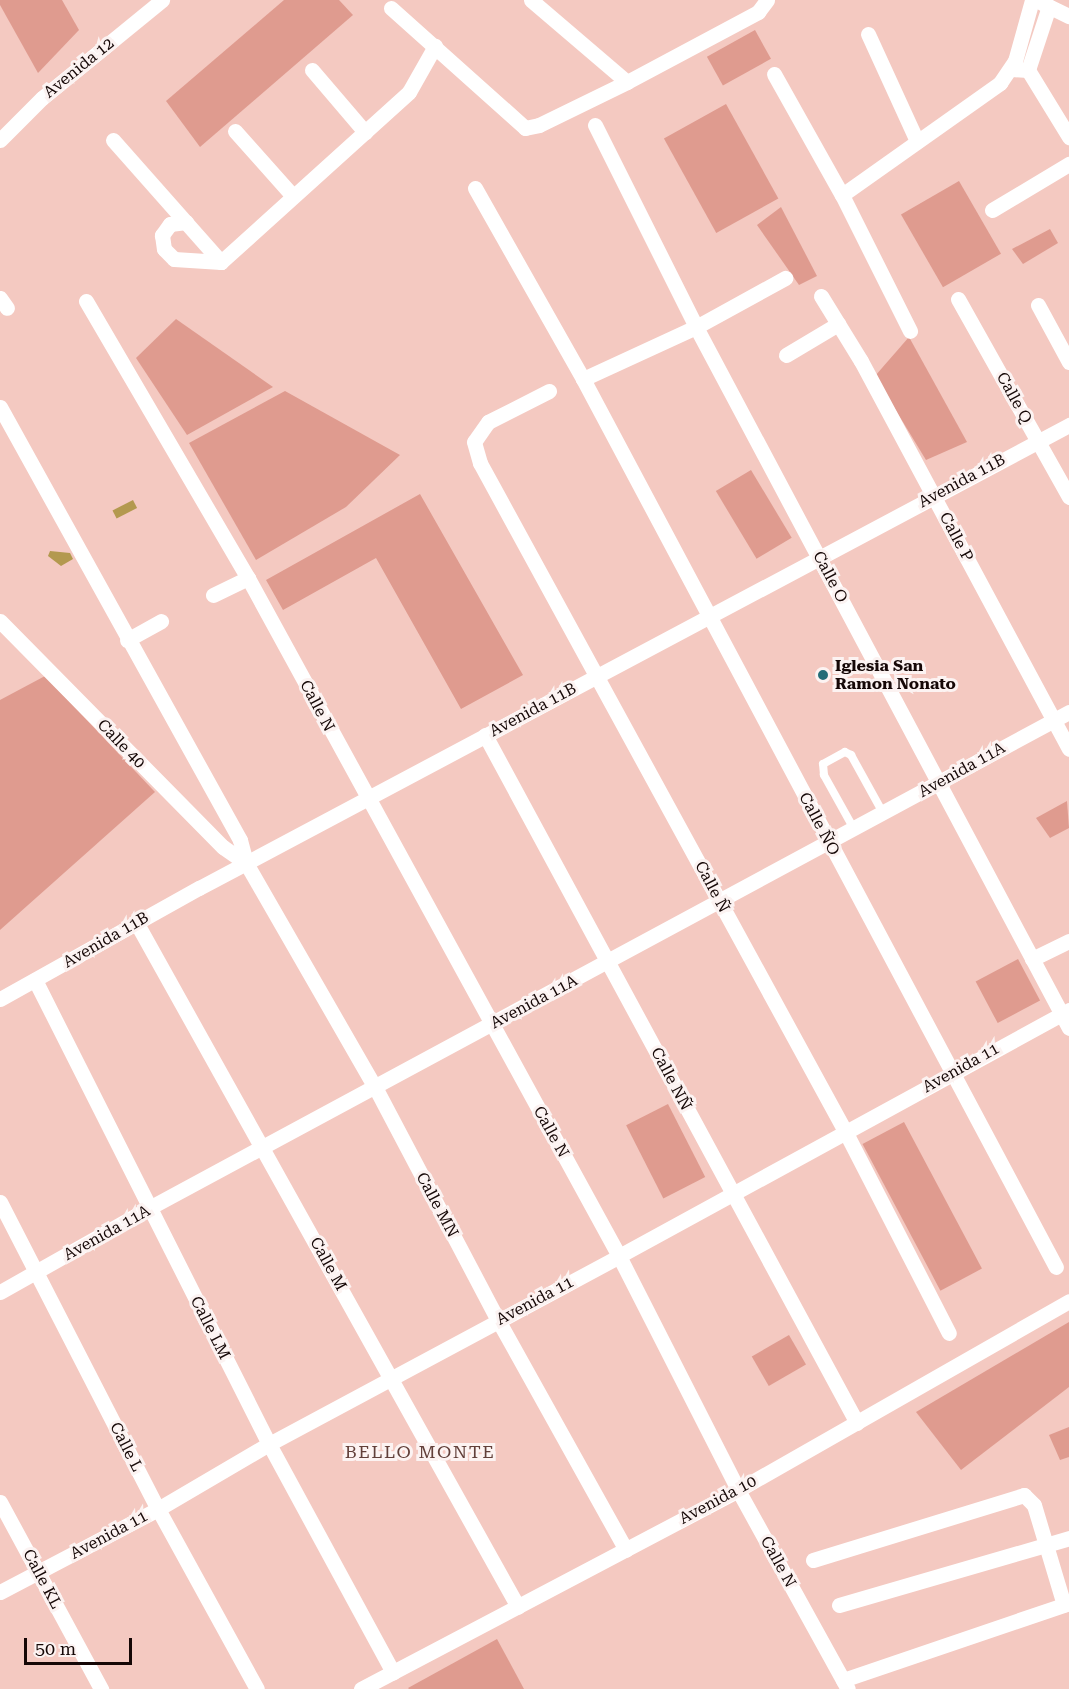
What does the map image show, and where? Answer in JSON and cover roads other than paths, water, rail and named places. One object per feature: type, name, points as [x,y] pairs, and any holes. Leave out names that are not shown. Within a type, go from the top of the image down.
[{"type":"street","name":"Avenida 12","points":[[0,140],[42,98],[162,0]]},
{"type":"street","points":[[531,0],[627,82]]},
{"type":"street","points":[[842,195],[1000,83],[1011,69],[1033,0],[1069,16]]},
{"type":"street","points":[[391,8],[525,128],[539,125],[627,82],[758,12],[769,1]]},
{"type":"street","points":[[1049,6],[1028,70],[1069,137]]},
{"type":"street","points":[[868,34],[917,141]]},
{"type":"street","points":[[186,222],[170,224],[162,235],[164,249],[174,259],[221,262],[409,92],[435,46]]},
{"type":"street","points":[[1011,69],[1028,70]]},
{"type":"street","points":[[312,70],[364,132]]},
{"type":"street","points":[[774,74],[842,195],[910,331]]},
{"type":"street","name":"Calle O","points":[[595,125],[696,327],[1032,959],[1065,1012],[1069,1029]]},
{"type":"street","points":[[235,131],[293,196]]},
{"type":"street","points":[[113,140],[221,262]]},
{"type":"street","points":[[992,210],[1069,164]]},
{"type":"street","name":"Calle ÑO","points":[[475,188],[583,379],[1056,1268]]},
{"type":"street","points":[[583,379],[696,327],[785,278]]},
{"type":"street","name":"Calle P","points":[[821,296],[934,496],[1069,748]]},
{"type":"street","name":"Calle Q","points":[[958,299],[1069,498]]},
{"type":"street","name":"Calle N","points":[[86,301],[248,578],[366,798],[619,1256],[738,1490],[846,1684]]},
{"type":"street","points":[[1038,305],[1069,362]]},
{"type":"street","points":[[786,355],[838,324]]},
{"type":"street","name":"Calle Ñ","points":[[549,391],[488,422],[474,442],[480,462],[845,1131],[949,1333]]},
{"type":"street","points":[[0,407],[127,640],[240,840],[246,863]]},
{"type":"street","name":"Avenida 11B","points":[[0,999],[136,922],[366,798],[1069,425]]},
{"type":"street","points":[[213,596],[248,578]]},
{"type":"street","name":"Calle 40","points":[[0,621],[223,847],[246,863]]},
{"type":"street","points":[[127,640],[161,621]]},
{"type":"street","name":"Avenida 11A","points":[[0,1292],[149,1208],[264,1149],[1069,712]]},
{"type":"street","name":"Calle NÑ","points":[[485,735],[856,1423]]},
{"type":"street","name":"Calle MN","points":[[246,863],[375,1087],[498,1320],[626,1550]]},
{"type":"street","name":"Calle M","points":[[136,922],[518,1607]]},
{"type":"street","points":[[1032,959],[1069,941]]},
{"type":"street","name":"Calle LM","points":[[35,980],[269,1444],[393,1672]]},
{"type":"street","name":"Avenida 11","points":[[0,1592],[158,1509],[269,1444],[1065,1012]]},
{"type":"street","name":"Calle L","points":[[0,1202],[158,1509],[257,1689]]},
{"type":"street","name":"Avenida 10","points":[[361,1689],[738,1490],[1069,1301]]},
{"type":"street","points":[[813,1560],[1024,1495],[1034,1505],[1066,1604],[846,1684]]},
{"type":"street","name":"Calle KL","points":[[0,1502],[101,1689]]},
{"type":"street","points":[[839,1605],[1069,1538]]},
{"type":"lane","points":[[854,829],[825,775],[823,764],[845,752],[851,755],[883,813]]},
{"type":"place","name":"Iglesia San Ramon Nonato","points":[[823,675]]},
{"type":"district","name":"BELLO MONTE","points":[[420,1452]]}]
